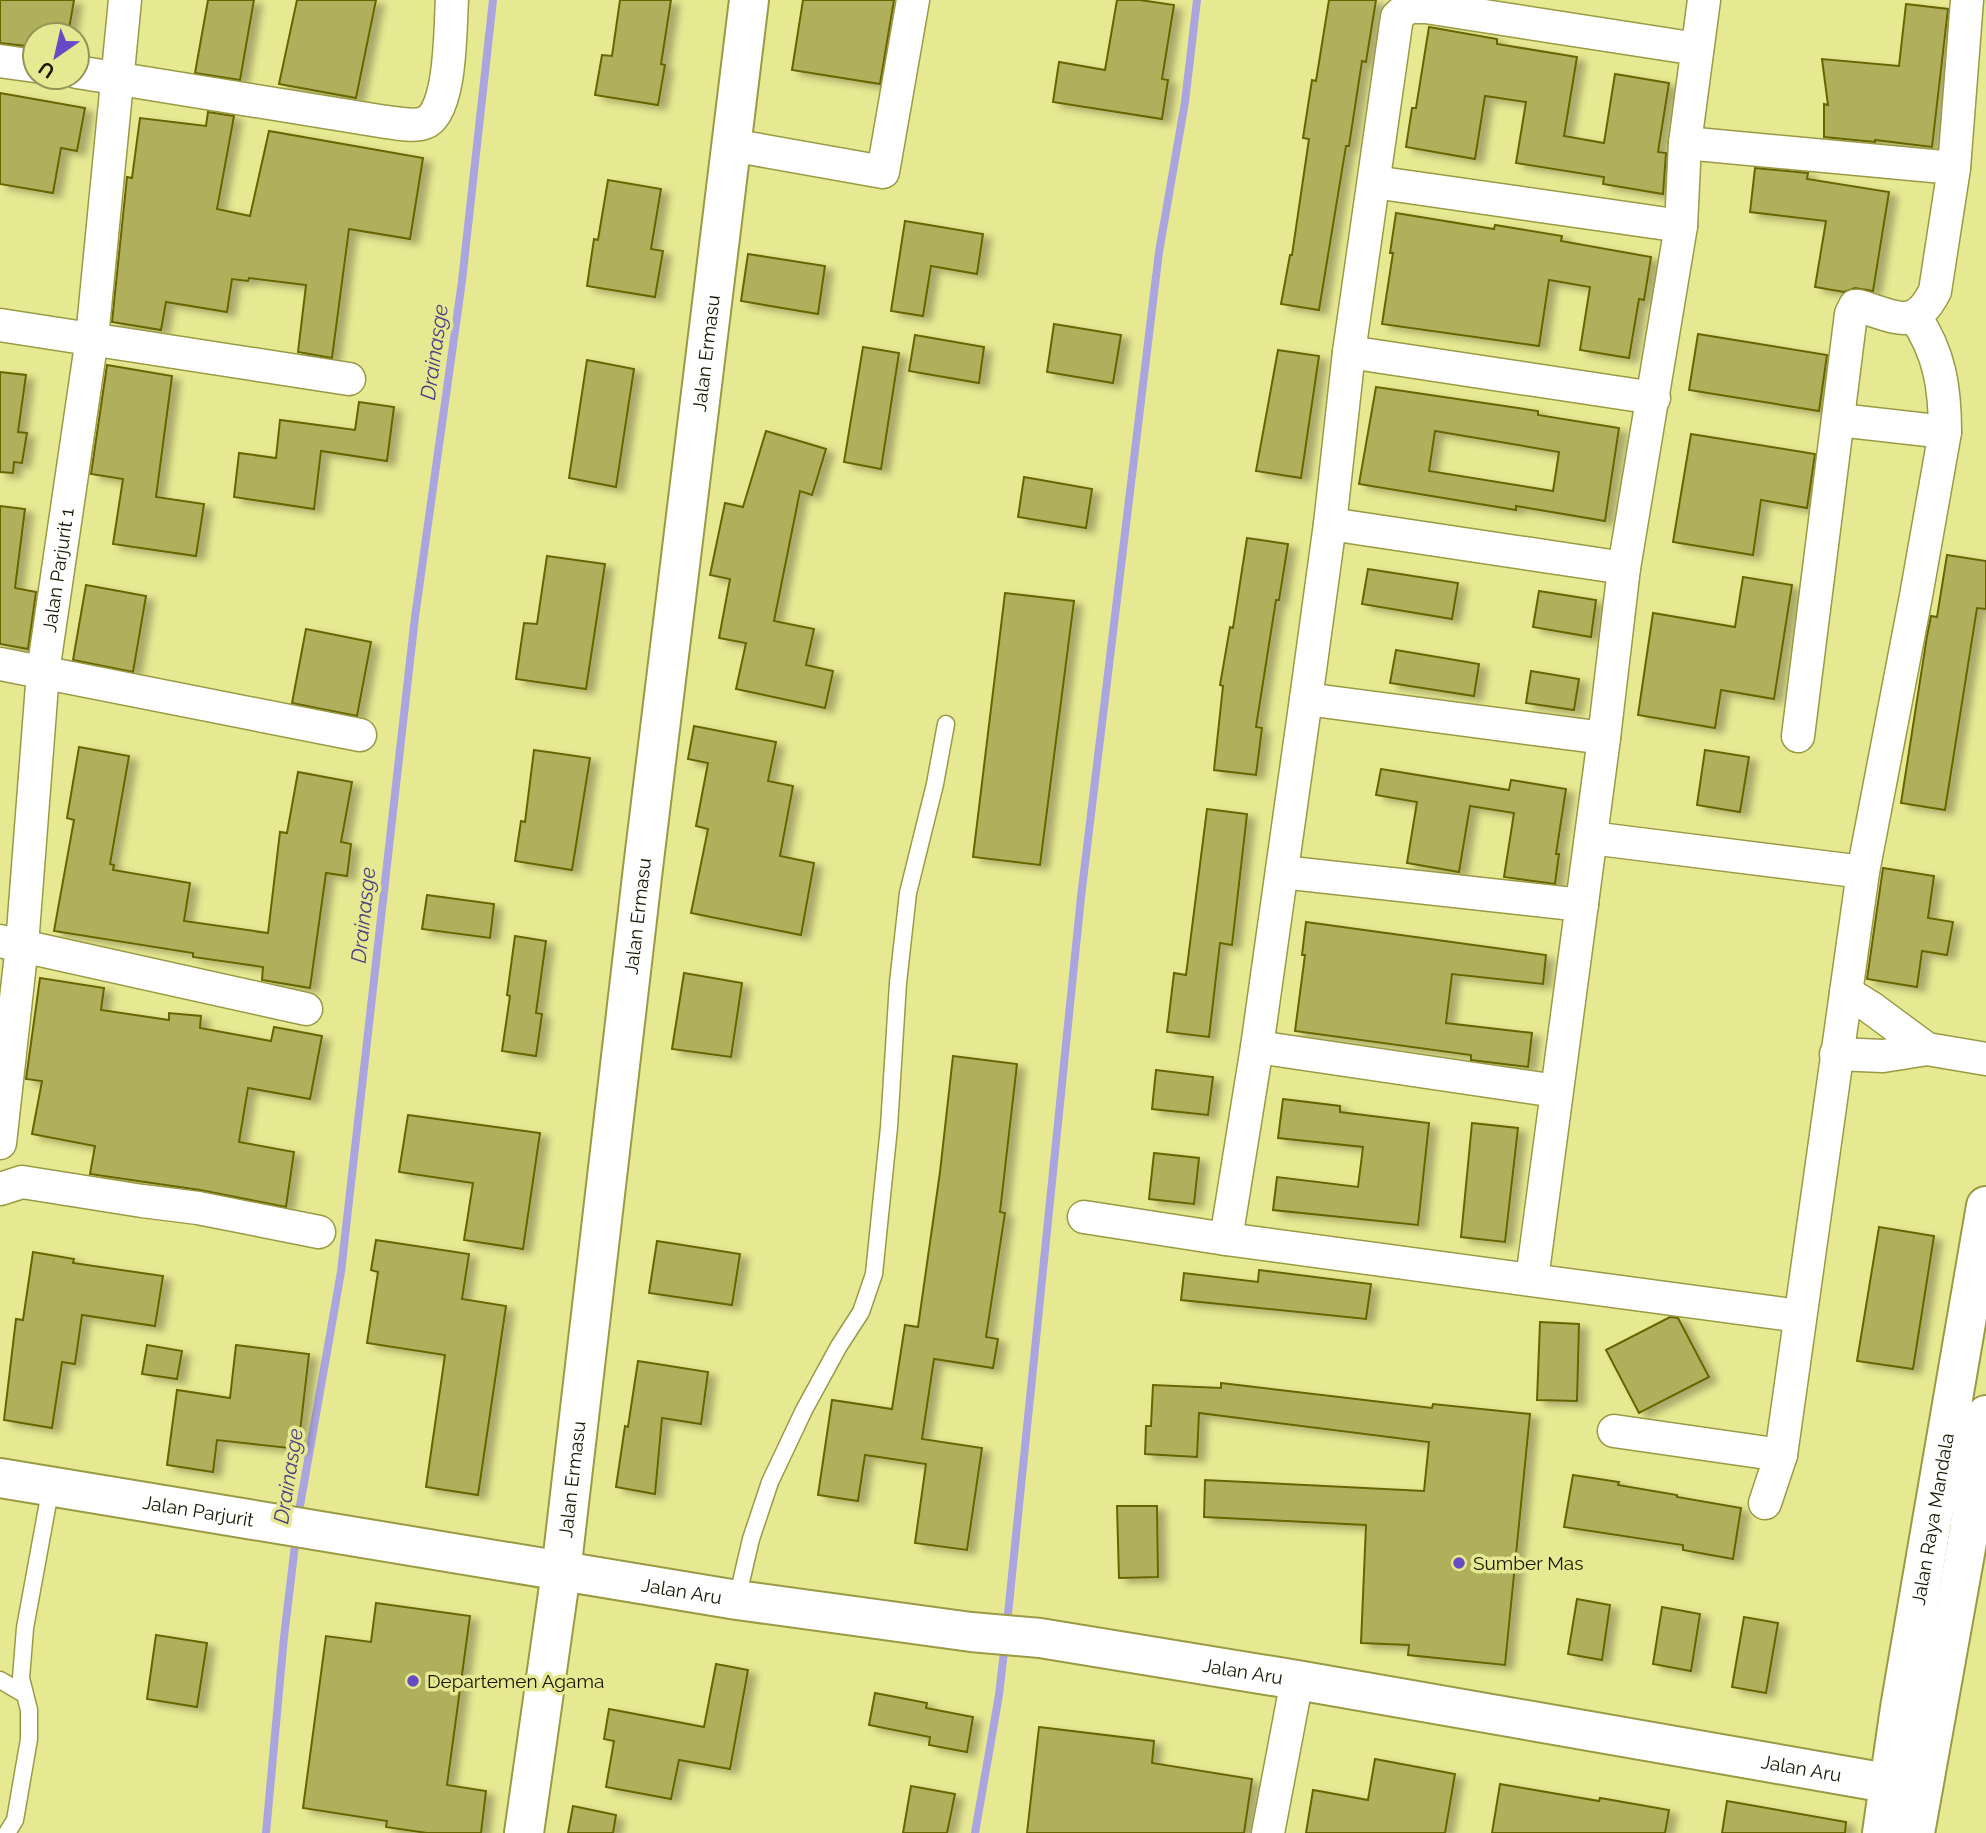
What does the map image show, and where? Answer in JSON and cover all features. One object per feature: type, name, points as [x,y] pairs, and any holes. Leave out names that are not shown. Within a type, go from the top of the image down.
[{"type":"main road","name":"Jalan Ermasu","points":[[524,1833],[561,1572],[748,0]]},
{"type":"main road","name":"Jalan Raya Mandala","points":[[1915,1833],[1906,1787],[1986,1206]]},
{"type":"main road","name":"Jalan Raya Mandala","points":[[1882,1833],[1906,1787],[1977,1538],[1986,1415]]},
{"type":"main road","name":"Jalan Parjurit","points":[[0,1478],[561,1572]]},
{"type":"main road","name":"Jalan Aru","points":[[561,1572],[737,1600],[1040,1639],[1297,1680],[1906,1787]]},
{"type":"street","name":"Jalan Parjurit 1","points":[[0,1143],[11,944],[43,672],[92,338],[125,0]]},
{"type":"street","points":[[91,74],[386,122],[424,123],[436,116],[441,105],[446,81],[452,0]]},
{"type":"street","points":[[731,145],[883,172],[913,0]]},
{"type":"street","points":[[1532,1279],[1624,568],[1681,226],[1685,143],[1704,0]]},
{"type":"street","points":[[1798,736],[1851,314],[1855,306],[1905,319],[1915,317],[1926,309],[1935,291],[1954,167],[1966,0]]},
{"type":"street","points":[[1226,1239],[1258,1047],[1330,524],[1349,352],[1397,17],[1408,7],[1426,8],[1697,49]]},
{"type":"street","points":[[0,61],[21,64]]},
{"type":"street","points":[[1685,143],[1954,167]]},
{"type":"street","points":[[1374,182],[1681,226]]},
{"type":"street","points":[[1765,1503],[1781,1455],[1863,872],[1945,432],[1944,387],[1930,338],[1915,317]]},
{"type":"street","points":[[0,325],[349,379]]},
{"type":"street","points":[[1349,352],[1654,398]]},
{"type":"street","points":[[1839,420],[1945,432]]},
{"type":"street","points":[[1330,524],[1624,568]]},
{"type":"street","points":[[0,664],[360,735]]},
{"type":"street","points":[[1306,699],[1604,738]]},
{"type":"street","points":[[1591,838],[1863,872]]},
{"type":"street","points":[[1282,872],[1581,905]]},
{"type":"street","points":[[11,944],[306,1009]]},
{"type":"street","points":[[1846,992],[1927,1049]]},
{"type":"street","points":[[1258,1047],[1556,1091]]},
{"type":"street","points":[[1836,1054],[1883,1056],[1927,1049],[1986,1059]]},
{"type":"street","points":[[0,1189],[22,1182],[198,1208],[319,1232]]},
{"type":"street","points":[[1084,1217],[1226,1239],[1799,1316]]},
{"type":"street","points":[[1614,1431],[1781,1455]]},
{"type":"street","points":[[1268,1833],[1297,1680]]},
{"type":"lane","points":[[737,1600],[751,1539],[770,1482],[804,1410],[861,1312],[874,1274],[908,893],[935,784],[946,724]]},
{"type":"lane","points":[[7,1833],[15,1820],[29,1739],[29,1710],[21,1678],[26,1628],[51,1486]]},
{"type":"lane","points":[[0,1680],[24,1694]]},
{"type":"building","points":[[0,0],[74,0],[70,21],[21,21],[21,45],[0,43]]},
{"type":"building","points":[[208,0],[254,0],[240,80],[195,73]]},
{"type":"building","points":[[297,0],[376,0],[356,98],[279,84]]},
{"type":"building","points":[[620,0],[671,0],[658,105],[595,95],[602,55],[612,56]]},
{"type":"building","points":[[803,0],[894,0],[880,84],[792,70]]},
{"type":"building","points":[[1117,0],[1174,5],[1162,79],[1168,80],[1162,119],[1053,102],[1059,62],[1105,70]]},
{"type":"building","points":[[1329,0],[1376,0],[1366,62],[1362,61],[1349,146],[1346,146],[1319,310],[1281,304],[1292,255],[1309,139],[1303,138],[1312,80],[1316,81]]},
{"type":"building","points":[[1906,4],[1948,9],[1932,147],[1824,137],[1824,104],[1828,105],[1822,59],[1899,66]]},
{"type":"building","points":[[1429,27],[1497,39],[1497,44],[1577,57],[1564,136],[1604,143],[1615,74],[1669,83],[1658,152],[1666,153],[1663,194],[1603,184],[1604,177],[1516,163],[1526,102],[1485,96],[1475,159],[1406,147],[1412,108],[1416,108]]},
{"type":"building","points":[[0,93],[85,108],[77,151],[61,148],[53,193],[0,184]]},
{"type":"building","points":[[208,112],[234,116],[217,209],[250,216],[269,131],[423,158],[410,239],[349,229],[332,358],[298,352],[306,285],[249,278],[248,281],[232,279],[227,312],[166,302],[161,330],[112,322],[127,177],[132,178],[140,118],[206,126]]},
{"type":"building","points":[[1755,168],[1808,173],[1807,179],[1889,192],[1873,291],[1855,288],[1844,292],[1815,287],[1826,221],[1750,212]]},
{"type":"building","points":[[608,180],[661,189],[651,249],[663,251],[655,297],[587,286],[594,239],[598,240]]},
{"type":"building","points":[[1396,213],[1494,229],[1495,225],[1562,236],[1561,241],[1651,257],[1644,300],[1639,299],[1629,358],[1580,350],[1590,287],[1549,280],[1539,346],[1382,324]]},
{"type":"building","points":[[905,221],[983,234],[977,274],[931,266],[923,316],[891,311]]},
{"type":"building","points":[[748,254],[825,266],[818,314],[741,301]]},
{"type":"building","points":[[1054,324],[1121,335],[1113,383],[1047,372]]},
{"type":"building","points":[[1698,334],[1827,355],[1819,411],[1689,390]]},
{"type":"building","points":[[915,335],[984,347],[979,383],[909,371]]},
{"type":"building","points":[[863,347],[899,353],[881,469],[844,462]]},
{"type":"building","points":[[1278,350],[1319,356],[1301,478],[1256,471]]},
{"type":"building","points":[[587,360],[634,369],[616,487],[569,478]]},
{"type":"building","points":[[107,365],[172,376],[156,497],[204,504],[196,556],[113,544],[123,479],[91,474]]},
{"type":"building","points":[[0,372],[26,375],[18,432],[27,433],[22,463],[14,462],[13,473],[0,472]]},
{"type":"building","points":[[1376,387],[1538,411],[1538,415],[1619,428],[1605,521],[1516,506],[1516,510],[1359,484]],"holes":[[[1435,431],[1559,452],[1553,491],[1429,471]]]},
{"type":"building","points":[[359,402],[394,407],[387,461],[321,451],[314,509],[234,497],[239,453],[276,458],[280,420],[355,430]]},
{"type":"building","points":[[766,431],[826,449],[812,495],[800,491],[774,621],[814,629],[806,665],[833,671],[825,708],[736,689],[746,643],[719,638],[730,579],[710,575],[725,503],[743,507]]},
{"type":"building","points":[[1691,434],[1815,454],[1807,508],[1761,500],[1753,555],[1673,542]]},
{"type":"building","points":[[1024,477],[1092,489],[1086,528],[1018,517]]},
{"type":"building","points":[[0,506],[25,509],[15,588],[36,592],[28,649],[0,644]]},
{"type":"building","points":[[1247,538],[1288,544],[1279,600],[1276,600],[1256,727],[1262,728],[1256,775],[1214,770],[1223,686],[1220,685],[1230,627],[1233,628]]},
{"type":"building","points":[[1947,555],[1986,561],[1986,609],[1977,608],[1945,810],[1901,803],[1927,636],[1931,616],[1937,617]]},
{"type":"building","points":[[547,556],[605,564],[586,689],[516,679],[524,623],[537,624]]},
{"type":"building","points":[[1368,569],[1458,583],[1452,619],[1362,604]]},
{"type":"building","points":[[1743,577],[1792,585],[1774,699],[1721,690],[1715,728],[1638,715],[1653,613],[1735,627]]},
{"type":"building","points":[[86,585],[146,596],[133,672],[73,660]]},
{"type":"building","points":[[1539,591],[1596,600],[1591,637],[1533,627]]},
{"type":"building","points":[[1005,593],[1074,601],[1040,865],[973,857]]},
{"type":"building","points":[[306,629],[371,642],[357,716],[292,703]]},
{"type":"building","points":[[1396,650],[1479,664],[1474,696],[1390,683]]},
{"type":"building","points":[[1531,671],[1579,679],[1574,710],[1526,703]]},
{"type":"building","points":[[694,726],[776,742],[768,781],[793,786],[780,856],[814,863],[801,935],[691,913],[708,829],[696,826],[708,763],[688,759]]},
{"type":"building","points":[[79,747],[129,756],[110,864],[114,865],[113,870],[190,883],[184,921],[268,933],[280,832],[287,833],[298,772],[352,782],[341,842],[351,844],[347,876],[326,873],[310,988],[262,980],[263,967],[54,931],[74,820],[67,818]]},
{"type":"building","points":[[534,750],[590,758],[572,870],[515,861],[521,821],[525,822]]},
{"type":"building","points":[[1705,750],[1749,757],[1740,812],[1697,805]]},
{"type":"building","points":[[1381,769],[1509,790],[1511,780],[1566,789],[1556,854],[1559,854],[1555,884],[1504,877],[1514,813],[1470,806],[1459,872],[1407,863],[1417,802],[1376,795]]},
{"type":"building","points":[[1207,809],[1247,814],[1232,945],[1220,943],[1209,1037],[1167,1032],[1174,973],[1186,975]]},
{"type":"building","points":[[1883,868],[1934,876],[1928,918],[1953,922],[1947,955],[1922,951],[1917,987],[1867,979]]},
{"type":"building","points":[[427,895],[494,904],[490,938],[422,929]]},
{"type":"building","points":[[1306,922],[1546,955],[1543,984],[1452,974],[1446,1023],[1532,1033],[1528,1067],[1471,1060],[1471,1055],[1295,1031],[1305,955],[1302,955]]},
{"type":"building","points":[[515,936],[546,941],[536,1013],[542,1014],[536,1056],[502,1051]]},
{"type":"building","points":[[684,973],[742,983],[731,1057],[672,1049]]},
{"type":"building","points":[[40,978],[104,988],[101,1010],[169,1020],[169,1013],[201,1016],[200,1028],[271,1041],[274,1027],[322,1036],[310,1099],[248,1088],[239,1142],[294,1152],[286,1207],[200,1190],[90,1174],[95,1146],[32,1134],[42,1081],[26,1079]]},
{"type":"building","points":[[953,1056],[1017,1064],[1000,1212],[1005,1213],[986,1337],[998,1339],[993,1368],[934,1359],[922,1439],[982,1448],[967,1550],[915,1543],[926,1464],[865,1455],[858,1501],[818,1495],[832,1400],[892,1409],[905,1325],[918,1327]]},
{"type":"building","points":[[1156,1070],[1213,1077],[1208,1115],[1152,1109]]},
{"type":"building","points":[[1283,1099],[1340,1106],[1340,1112],[1429,1123],[1418,1225],[1273,1210],[1277,1177],[1358,1187],[1363,1147],[1278,1138]]},
{"type":"building","points":[[408,1115],[540,1133],[523,1249],[464,1240],[473,1183],[399,1172]]},
{"type":"building","points":[[1472,1123],[1518,1128],[1505,1242],[1461,1237]]},
{"type":"building","points":[[1154,1153],[1199,1158],[1194,1204],[1149,1199]]},
{"type":"building","points":[[1879,1227],[1934,1236],[1913,1369],[1857,1361]]},
{"type":"building","points":[[376,1240],[469,1254],[462,1299],[506,1306],[478,1495],[426,1487],[445,1355],[367,1343],[378,1272],[371,1270]]},
{"type":"building","points":[[657,1241],[740,1254],[732,1305],[649,1293]]},
{"type":"building","points":[[33,1252],[74,1259],[73,1263],[163,1276],[155,1326],[82,1315],[75,1364],[62,1362],[52,1428],[4,1420],[16,1319],[23,1320]]},
{"type":"building","points":[[1259,1270],[1371,1284],[1366,1319],[1181,1300],[1184,1273],[1258,1282]]},
{"type":"building","points":[[1670,1317],[1678,1318],[1709,1377],[1639,1413],[1606,1350]]},
{"type":"building","points":[[1540,1322],[1579,1324],[1577,1401],[1537,1400]]},
{"type":"building","points":[[147,1345],[182,1351],[177,1379],[142,1374]]},
{"type":"building","points":[[236,1345],[309,1354],[298,1449],[217,1440],[213,1472],[167,1465],[177,1390],[230,1398]]},
{"type":"building","points":[[638,1361],[708,1372],[701,1424],[662,1418],[655,1494],[616,1487]]},
{"type":"building","points":[[1221,1383],[1432,1408],[1433,1404],[1530,1414],[1505,1665],[1408,1655],[1409,1645],[1361,1643],[1366,1525],[1204,1517],[1205,1480],[1424,1491],[1429,1442],[1199,1413],[1197,1457],[1145,1454],[1146,1426],[1151,1426],[1153,1385],[1221,1388]]},
{"type":"building","points":[[1573,1475],[1741,1508],[1733,1559],[1683,1550],[1683,1545],[1564,1527]]},
{"type":"building","points":[[1117,1506],[1157,1506],[1158,1577],[1119,1578]]},
{"type":"building","points":[[1577,1599],[1610,1605],[1602,1660],[1568,1654]]},
{"type":"building","points":[[376,1603],[470,1616],[447,1785],[486,1791],[481,1833],[427,1833],[386,1827],[387,1821],[303,1808],[326,1636],[371,1642]]},
{"type":"building","points":[[1662,1607],[1700,1614],[1691,1671],[1653,1664]]},
{"type":"building","points":[[1744,1617],[1778,1623],[1766,1693],[1732,1687]]},
{"type":"building","points":[[156,1635],[207,1643],[197,1707],[147,1699]]},
{"type":"building","points":[[716,1664],[748,1670],[730,1769],[679,1760],[671,1799],[606,1787],[614,1741],[604,1739],[609,1709],[704,1727]]},
{"type":"building","points":[[875,1693],[927,1703],[926,1708],[973,1717],[967,1752],[929,1745],[930,1737],[869,1725]]},
{"type":"building","points":[[1039,1727],[1154,1741],[1152,1763],[1252,1779],[1244,1833],[1027,1833]]},
{"type":"building","points":[[1375,1759],[1455,1774],[1445,1833],[1306,1833],[1313,1790],[1368,1800]]},
{"type":"building","points":[[1500,1784],[1669,1810],[1665,1833],[1492,1833]]},
{"type":"building","points":[[911,1786],[955,1794],[947,1833],[903,1833]]},
{"type":"building","points":[[1727,1801],[1846,1822],[1845,1833],[1722,1833]]},
{"type":"building","points":[[573,1806],[616,1815],[613,1833],[568,1833]]},
{"type":"waterway","name":"Drainasge","points":[[298,1517],[341,1272],[415,617],[462,281],[493,0]]},
{"type":"waterway","points":[[1007,1624],[1081,897],[1159,252],[1185,102],[1197,0]]},
{"type":"waterway","name":"Drainasge","points":[[266,1833],[296,1537]]},
{"type":"waterway","points":[[975,1833],[999,1695],[1005,1643]]},
{"type":"place","name":"Sumber Mas","points":[[1459,1563]]},
{"type":"place","name":"Departemen Agama","points":[[413,1681]]}]
